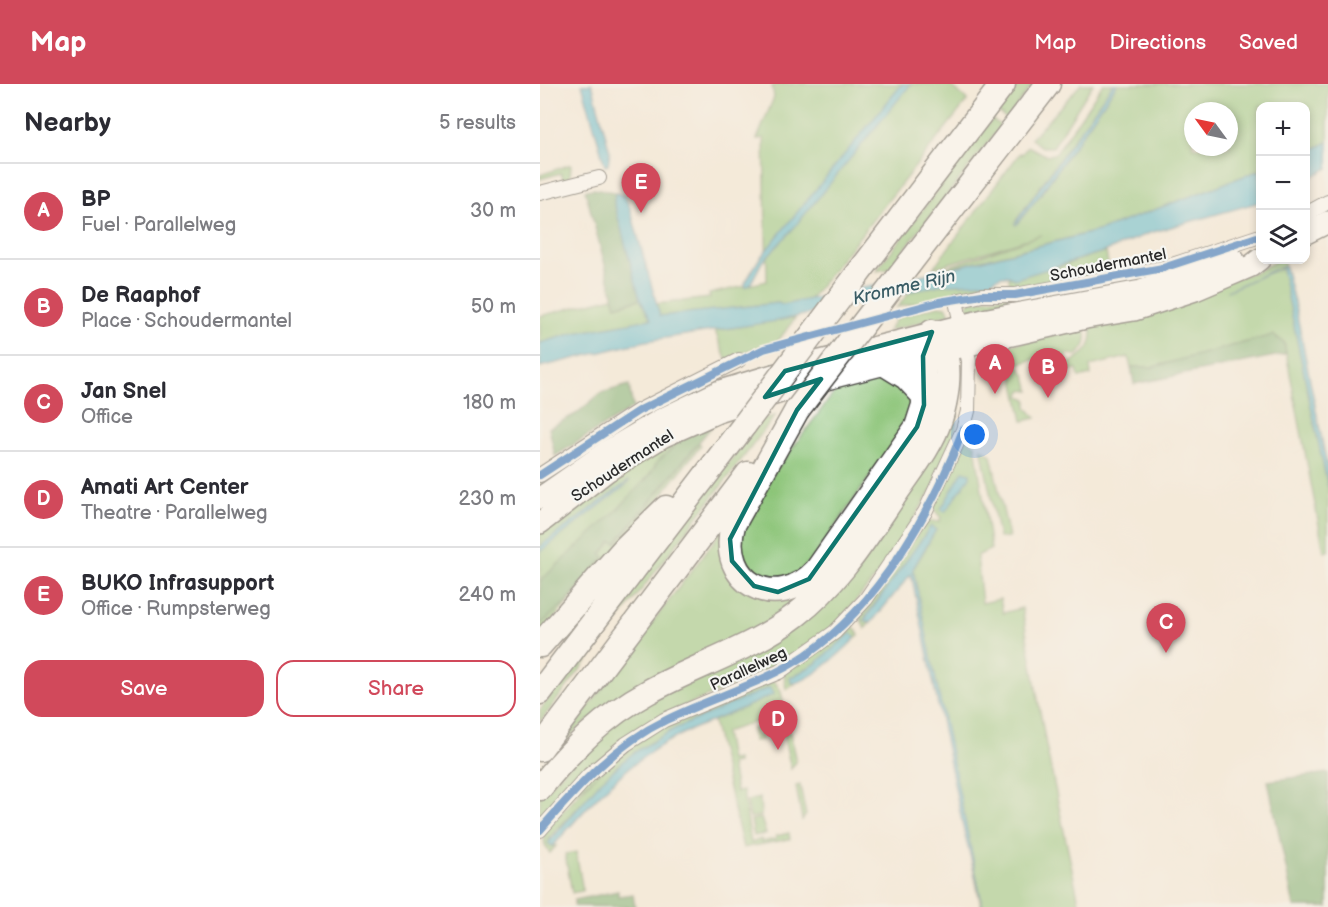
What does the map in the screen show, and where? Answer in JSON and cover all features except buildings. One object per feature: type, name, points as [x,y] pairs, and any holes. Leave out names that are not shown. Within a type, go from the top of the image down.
[{"type":"highway","points":[[540,749],[1048,84]]},
{"type":"highway","points":[[540,692],[990,100]]},
{"type":"highway","points":[[797,410],[733,525],[730,539],[730,551],[737,570],[745,580],[768,591],[789,590],[809,579],[827,559],[917,427],[924,396],[946,342]]},
{"type":"highway","points":[[540,788],[571,750],[619,710],[647,692],[775,629],[819,596],[835,579],[914,468],[934,434],[944,402],[946,342]]},
{"type":"highway","points":[[885,364],[906,377],[924,396]]},
{"type":"highway","points":[[540,645],[625,548],[727,447]]},
{"type":"main road","points":[[1310,231],[1328,222]]},
{"type":"main road","name":"Schoudermantel","points":[[540,523],[608,471],[662,437],[691,423],[803,385],[885,364],[1025,311],[1141,291],[1244,256],[1256,254]]},
{"type":"main road","name":"Schoudermantel","points":[[540,498],[606,452],[660,420],[720,391],[813,363],[1134,310],[1195,290],[1256,262]]},
{"type":"street","points":[[540,193],[599,178]]},
{"type":"street","points":[[1310,211],[1328,202]]},
{"type":"street","name":"Schoudermantel","points":[[946,342],[956,301],[982,295],[1015,295],[1163,268],[1256,237]]},
{"type":"street","name":"Parallelweg","points":[[540,830],[590,775],[643,732],[685,711],[779,672],[835,632],[866,599],[925,512],[954,453],[968,411],[969,361],[946,342]]},
{"type":"street","name":"Schoudermantel","points":[[540,475],[638,411],[740,360]]},
{"type":"highlighted area","points":[[932,332],[923,356],[924,405],[917,427],[809,579],[778,592],[754,586],[732,561],[730,539],[797,410],[821,379],[765,397],[785,371]]},
{"type":"green space","points":[[778,84],[949,84],[968,100],[810,299],[782,305],[778,303],[659,316],[656,304],[710,298],[709,294],[767,281],[764,138],[757,139],[774,97],[772,86]]},
{"type":"green space","points":[[1020,84],[1033,84],[1007,119],[998,112]]},
{"type":"green space","points":[[1081,84],[1093,84],[1053,147],[1042,147],[1031,139]]},
{"type":"green space","points":[[1103,84],[1113,84],[1015,222],[1040,195],[1117,84],[1328,84],[1328,142],[1310,151],[1310,102],[1256,102],[1256,172],[1101,230],[929,273],[1041,235],[933,268],[1020,153],[1022,154],[1028,146],[1047,156],[1056,153]]},
{"type":"green space","points":[[992,119],[1001,126],[889,269],[876,271]]},
{"type":"green space","points":[[571,164],[570,178],[564,181],[561,173],[540,179],[540,175]]},
{"type":"green space","points":[[585,190],[615,192],[614,202],[640,299],[616,306]]},
{"type":"green space","points":[[1106,251],[1110,276],[1010,289],[1009,276],[1054,268]]},
{"type":"green space","points":[[1271,264],[1284,264],[1285,266],[1276,270],[1282,269],[1283,272],[1328,488],[1328,551],[1324,552],[1284,342],[1273,335],[1153,367],[1131,367],[1128,357],[1090,366],[1091,375],[1079,378],[1077,369],[1062,372],[1087,350],[1092,336],[1091,326],[1258,271]]},
{"type":"green space","points":[[1137,279],[989,307],[965,312],[970,301]]},
{"type":"green space","points":[[991,282],[991,292],[950,296],[897,307],[910,292],[939,285]]},
{"type":"green space","points":[[613,297],[616,306],[640,299],[651,319],[575,333],[540,343],[540,316]]},
{"type":"green space","points":[[938,306],[947,307],[950,314],[888,331],[898,316]]},
{"type":"green space","points":[[796,317],[778,341],[747,351],[728,364],[715,331]]},
{"type":"green space","points":[[1085,328],[1084,346],[1077,355],[1066,354],[1068,362],[1063,364],[1057,355],[1053,354],[1011,366],[1005,346]]},
{"type":"green space","points":[[1273,335],[1284,343],[1286,354],[1134,384],[1131,367],[1153,367]]},
{"type":"green space","points":[[959,363],[957,423],[952,447],[934,486],[885,566],[835,626],[784,664],[675,710],[540,822],[540,795],[622,714],[782,637]]},
{"type":"green space","points":[[1019,366],[1026,376],[1030,391],[1022,390],[1020,396],[1027,399],[1027,407],[1036,418],[1023,421],[1012,370]]},
{"type":"green space","points":[[887,375],[913,398],[910,419],[812,560],[796,574],[779,580],[763,576],[746,564],[738,534],[761,490],[839,386]]},
{"type":"green space","points":[[629,385],[633,408],[555,456],[549,428],[576,414],[601,393]]},
{"type":"green space","points":[[775,416],[540,722],[540,710],[762,419]]},
{"type":"green space","points":[[713,425],[616,543],[612,541],[601,554],[605,557],[567,601],[540,625],[540,581],[616,511],[649,476],[658,461],[688,434]]},
{"type":"green space","points":[[688,434],[619,509],[540,581],[540,531],[601,483]]},
{"type":"green space","points":[[966,439],[975,445],[991,549],[977,556],[982,603],[1000,599],[1003,613],[1022,608],[1046,745],[1080,907],[981,907],[913,569],[928,544],[918,546],[865,616],[869,624],[865,629],[859,615],[894,570],[926,520],[939,522],[941,518],[933,508]]},
{"type":"green space","points":[[699,443],[701,445],[641,521],[540,634],[540,625],[567,601],[604,557],[601,555],[612,540],[617,543]]},
{"type":"green space","points":[[981,448],[991,455],[1009,537],[999,538]]},
{"type":"green space","points":[[723,529],[738,583],[827,580],[774,624],[614,702],[578,728],[546,763]]},
{"type":"green space","points":[[847,626],[855,628],[859,635],[855,638],[851,633],[815,664],[790,678],[795,684],[786,690],[784,674]]},
{"type":"green space","points":[[772,680],[782,696],[783,705],[780,714],[725,732],[730,760],[737,759],[737,763],[731,764],[736,792],[743,791],[751,843],[761,839],[761,842],[776,839],[776,836],[789,833],[790,839],[743,848],[713,721],[774,694],[770,687],[674,729],[618,765],[549,838],[552,846],[556,846],[550,853],[545,846],[543,832],[598,773],[653,731]]},
{"type":"green space","points":[[781,721],[787,724],[756,730],[757,736],[762,735],[762,740],[753,741],[752,729]]},
{"type":"green space","points":[[782,730],[790,732],[796,762],[791,769]]},
{"type":"green space","points":[[1328,773],[1328,907],[1294,907],[1268,781]]},
{"type":"green space","points":[[800,785],[806,815],[802,820],[796,786]]},
{"type":"green space","points":[[760,798],[761,816],[750,818],[747,801]]},
{"type":"green space","points":[[761,818],[766,834],[754,836],[751,820]]},
{"type":"green space","points":[[576,852],[583,891],[572,893],[565,854]]},
{"type":"green space","points":[[618,891],[618,896],[633,894],[635,907],[574,906],[574,900]]},
{"type":"water","points":[[582,84],[592,84],[593,87],[610,152],[608,165],[605,166]]},
{"type":"water","points":[[902,84],[911,84],[793,229],[762,262],[750,285],[745,287],[759,259]]},
{"type":"water","points":[[1113,84],[1117,84],[1040,195],[1016,225],[1015,223]]},
{"type":"water","points":[[1328,142],[1328,168],[1310,178],[1310,156],[1310,151]]},
{"type":"water","name":"Kromme Rijn","points":[[1256,172],[1256,203],[1150,233],[1106,251],[1015,279],[1003,276],[991,282],[939,285],[777,321],[646,341],[540,367],[540,343],[575,333],[651,319],[640,299],[614,202],[615,192],[625,196],[630,208],[660,316],[778,303],[783,305],[952,268],[1101,230]]},
{"type":"water","points":[[1285,266],[1296,310],[1328,470],[1328,488],[1282,269],[1277,270]]},
{"type":"water","points":[[1273,270],[1277,270],[1227,291]]},
{"type":"water","points":[[963,471],[970,473],[970,477],[945,512],[941,509]]},
{"type":"water","points":[[630,480],[540,552],[540,547],[547,541]]},
{"type":"water","points":[[931,526],[936,530],[913,569],[983,907],[963,827],[911,574],[871,623],[864,620]]},
{"type":"water","points":[[851,633],[855,639],[834,659],[806,679],[791,683],[790,678],[815,664]]},
{"type":"water","points":[[770,687],[774,694],[686,732],[656,748],[609,785],[555,844],[552,846],[548,843],[601,781],[633,753],[674,729]]},
{"type":"cycle path","points":[[540,475],[638,411],[764,349],[939,302],[982,295],[1015,295],[1163,268],[1256,237]]},
{"type":"cycle path","points":[[540,830],[582,783],[613,755],[647,730],[790,665],[832,634],[880,583],[900,554],[936,492],[963,430]]},
{"type":"place","name":"BUKO Infrasupport","points":[[641,213]]},
{"type":"place","name":"BP","points":[[995,394]]},
{"type":"place","name":"De Raaphof","points":[[1048,398]]},
{"type":"place","name":"Jan Snel","points":[[1166,653]]},
{"type":"place","name":"Amati Art Center","points":[[778,750]]}]
